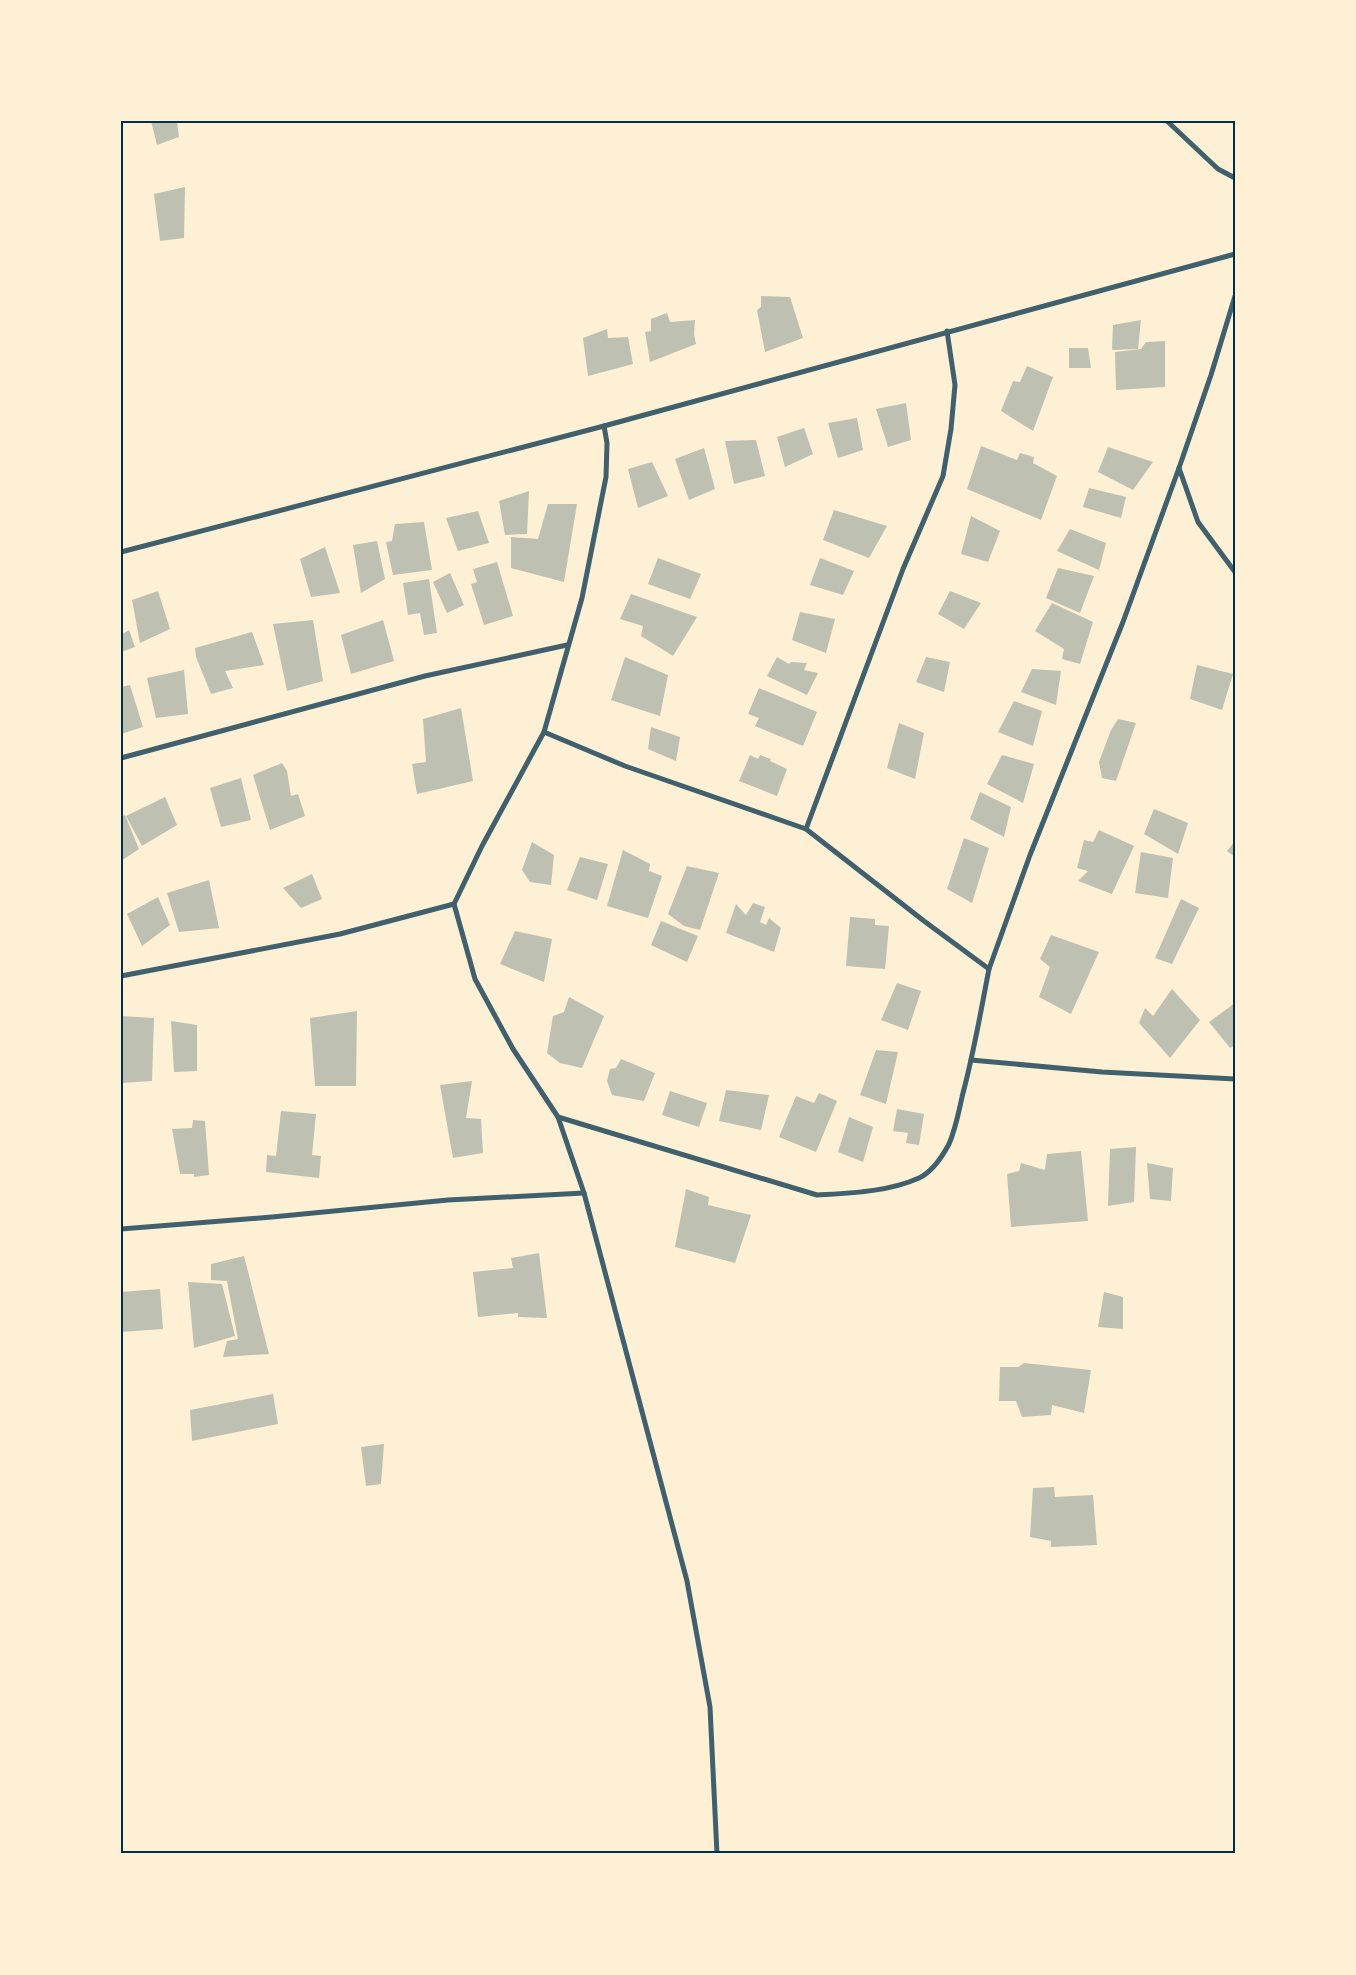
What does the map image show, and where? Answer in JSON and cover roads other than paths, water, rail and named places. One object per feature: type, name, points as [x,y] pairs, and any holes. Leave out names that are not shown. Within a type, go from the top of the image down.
[{"type":"street","points":[[1167,121],[1218,169],[1235,178]]},
{"type":"street","points":[[121,552],[604,426],[1235,254]]},
{"type":"street","points":[[558,1117],[817,1195],[856,1192],[894,1185],[920,1177],[937,1163],[949,1144],[954,1128],[972,1060],[990,969],[1030,855],[1123,622],[1211,375],[1235,296]]},
{"type":"street","points":[[806,829],[903,569],[943,476],[951,429],[954,385],[947,331]]},
{"type":"street","points":[[604,426],[607,443],[606,477],[582,598],[544,732],[482,846],[454,904],[475,978],[513,1049],[558,1117],[584,1193],[687,1581],[710,1707],[717,1854]]},
{"type":"street","points":[[1179,468],[1198,522],[1235,572]]},
{"type":"street","points":[[121,758],[425,676],[568,645]]},
{"type":"street","points":[[544,732],[624,766],[806,829],[880,888],[990,969]]},
{"type":"street","points":[[121,976],[340,934],[454,904]]},
{"type":"street","points":[[972,1060],[1102,1072],[1235,1079]]},
{"type":"street","points":[[121,1229],[448,1200],[584,1193]]}]
